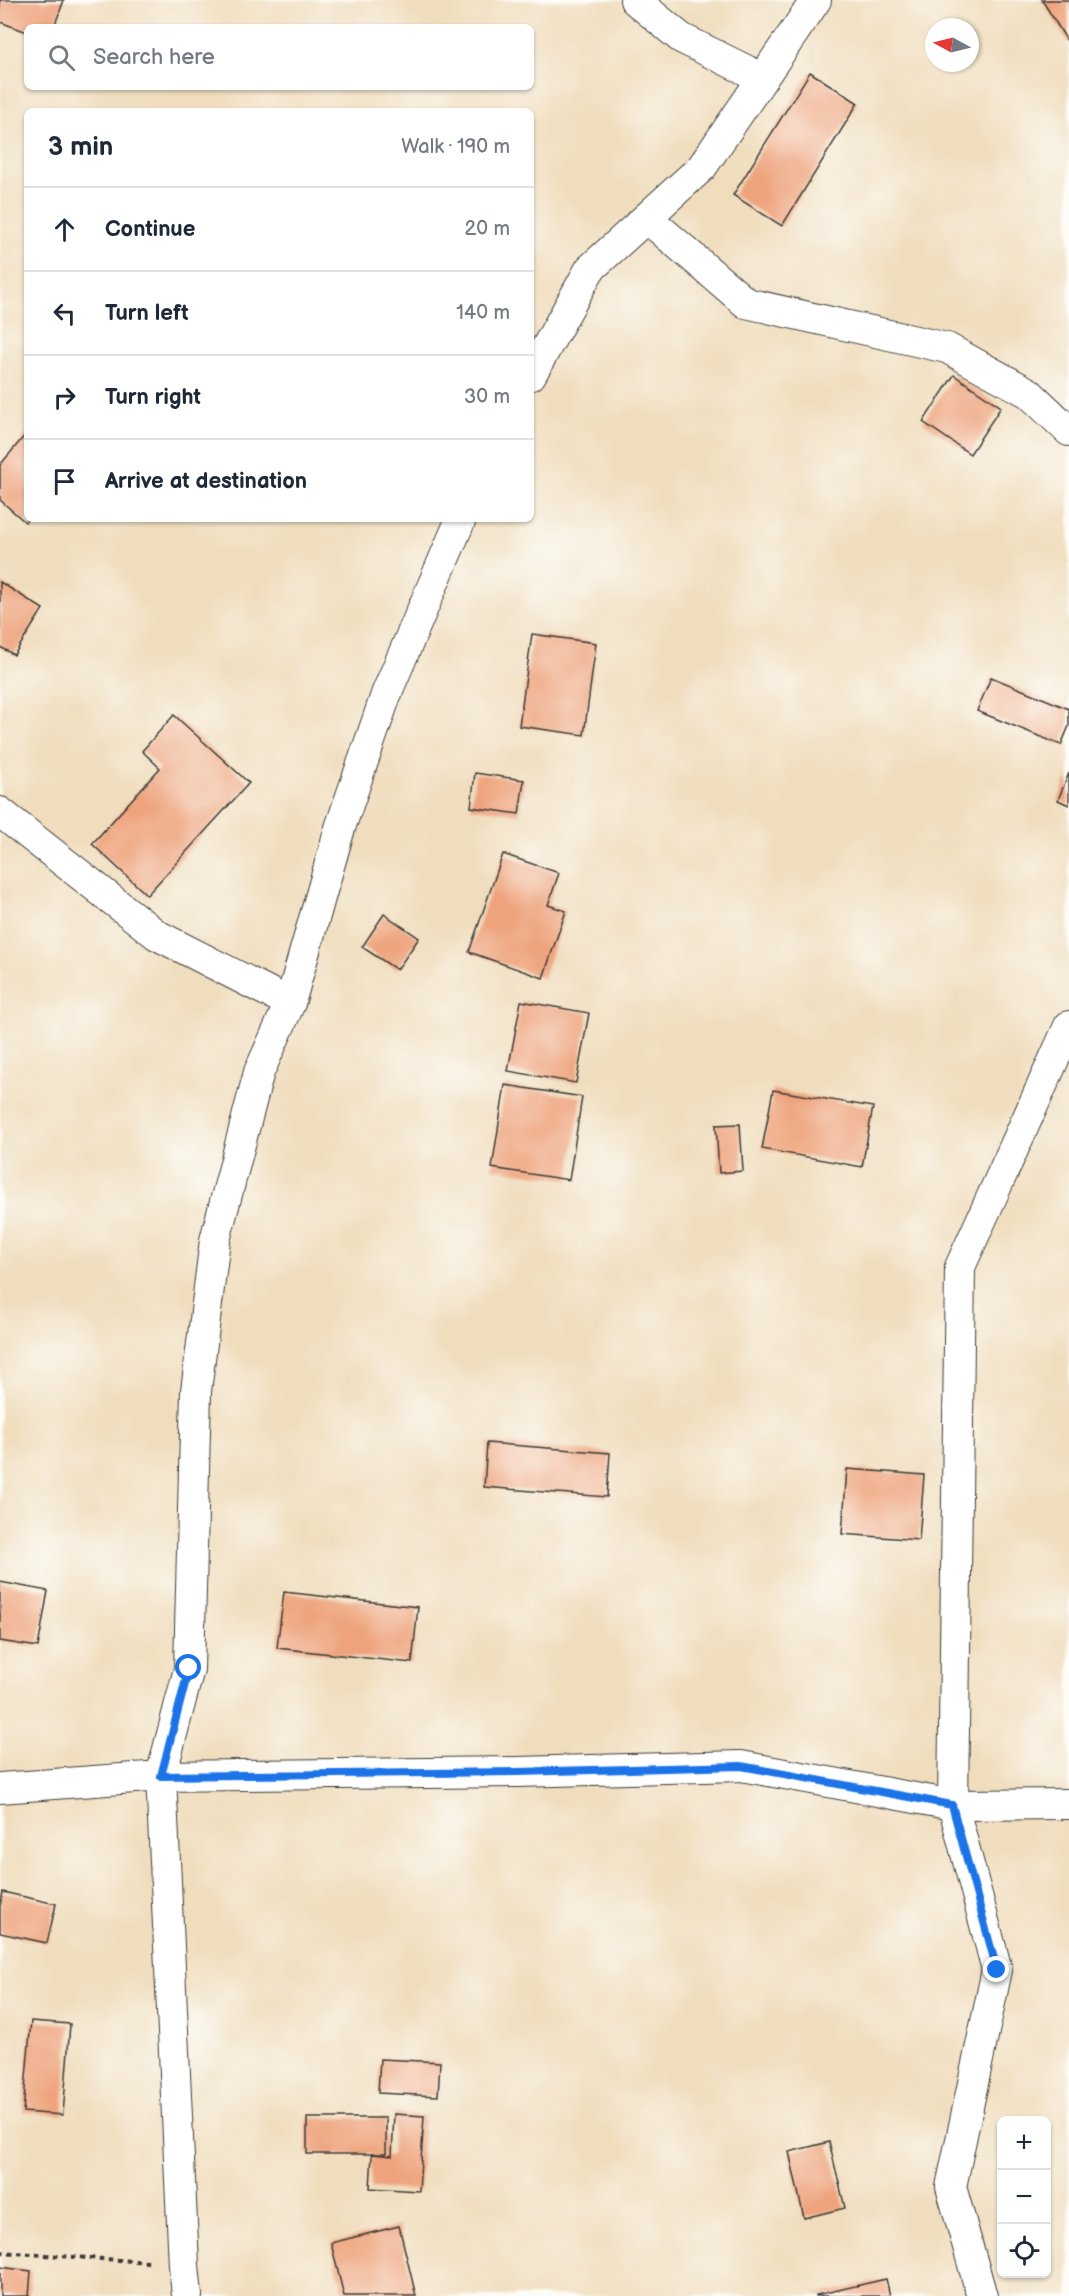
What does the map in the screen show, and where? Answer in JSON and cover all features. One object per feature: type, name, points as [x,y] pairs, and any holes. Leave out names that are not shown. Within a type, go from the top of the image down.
[{"type":"street","points":[[635,0],[681,38],[762,78]]},
{"type":"street","points":[[534,370],[590,269],[702,166],[816,0]]},
{"type":"street","points":[[647,218],[746,303],[947,348],[1029,393],[1069,431]]},
{"type":"street","points":[[187,2296],[161,1776],[189,1668],[196,1391],[215,1240],[259,1072],[290,1003],[340,828],[387,692],[460,522]]},
{"type":"street","points":[[0,812],[157,935],[290,1003]]},
{"type":"street","points":[[982,2296],[951,2187],[997,1970],[952,1805],[960,1267],[1069,1026]]},
{"type":"street","points":[[0,1788],[161,1776],[517,1772],[741,1766],[952,1805],[1069,1804]]},
{"type":"path","points":[[0,2252],[184,2265]]},
{"type":"building","points":[[0,0],[64,0],[55,24],[24,24],[24,31],[0,22]]},
{"type":"building","points":[[1042,0],[1069,0],[1069,44]]},
{"type":"building","points":[[810,72],[858,103],[782,226],[733,195]]},
{"type":"building","points":[[954,375],[1001,407],[970,454],[923,422]]},
{"type":"building","points":[[24,437],[24,521],[0,500],[0,465]]},
{"type":"building","points":[[0,582],[43,609],[14,655],[0,647]]},
{"type":"building","points":[[532,634],[596,643],[584,735],[519,726]]},
{"type":"building","points":[[991,677],[1069,709],[1069,726],[1061,745],[977,711]]},
{"type":"building","points":[[174,715],[249,783],[147,895],[92,844],[160,768],[142,751]]},
{"type":"building","points":[[475,773],[524,780],[519,814],[471,807]]},
{"type":"building","points":[[1069,773],[1069,805],[1058,800]]},
{"type":"building","points":[[503,854],[559,873],[548,905],[566,911],[543,978],[469,952]]},
{"type":"building","points":[[384,914],[419,938],[397,970],[362,947]]},
{"type":"building","points":[[521,1001],[589,1013],[576,1083],[508,1071]]},
{"type":"building","points":[[505,1085],[582,1097],[569,1180],[492,1168]]},
{"type":"building","points":[[773,1090],[873,1107],[862,1167],[762,1149]]},
{"type":"building","points":[[740,1124],[743,1171],[719,1173],[716,1125]]},
{"type":"building","points":[[487,1443],[610,1453],[607,1497],[484,1487]]},
{"type":"building","points":[[847,1469],[924,1475],[919,1540],[842,1534]]},
{"type":"building","points":[[0,1582],[48,1591],[38,1647],[0,1641]]},
{"type":"building","points":[[284,1592],[418,1607],[412,1663],[277,1648]]},
{"type":"building","points":[[3,1892],[56,1904],[47,1943],[0,1933],[0,1906]]},
{"type":"building","points":[[31,2021],[70,2024],[63,2115],[23,2112]]},
{"type":"building","points":[[380,2059],[440,2062],[438,2096],[378,2093]]},
{"type":"building","points":[[394,2114],[424,2116],[419,2191],[370,2188],[372,2154],[392,2156]]},
{"type":"building","points":[[307,2118],[386,2118],[386,2154],[307,2154]]},
{"type":"building","points":[[829,2142],[845,2208],[804,2218],[789,2152]]},
{"type":"building","points":[[399,2226],[416,2296],[344,2296],[331,2243]]},
{"type":"building","points":[[0,2267],[31,2271],[29,2296],[0,2296]]},
{"type":"building","points":[[886,2279],[890,2296],[816,2296],[816,2295]]},
{"type":"route","points":[[189,1668],[161,1776],[517,1772],[741,1766],[952,1805],[997,1970]]}]
